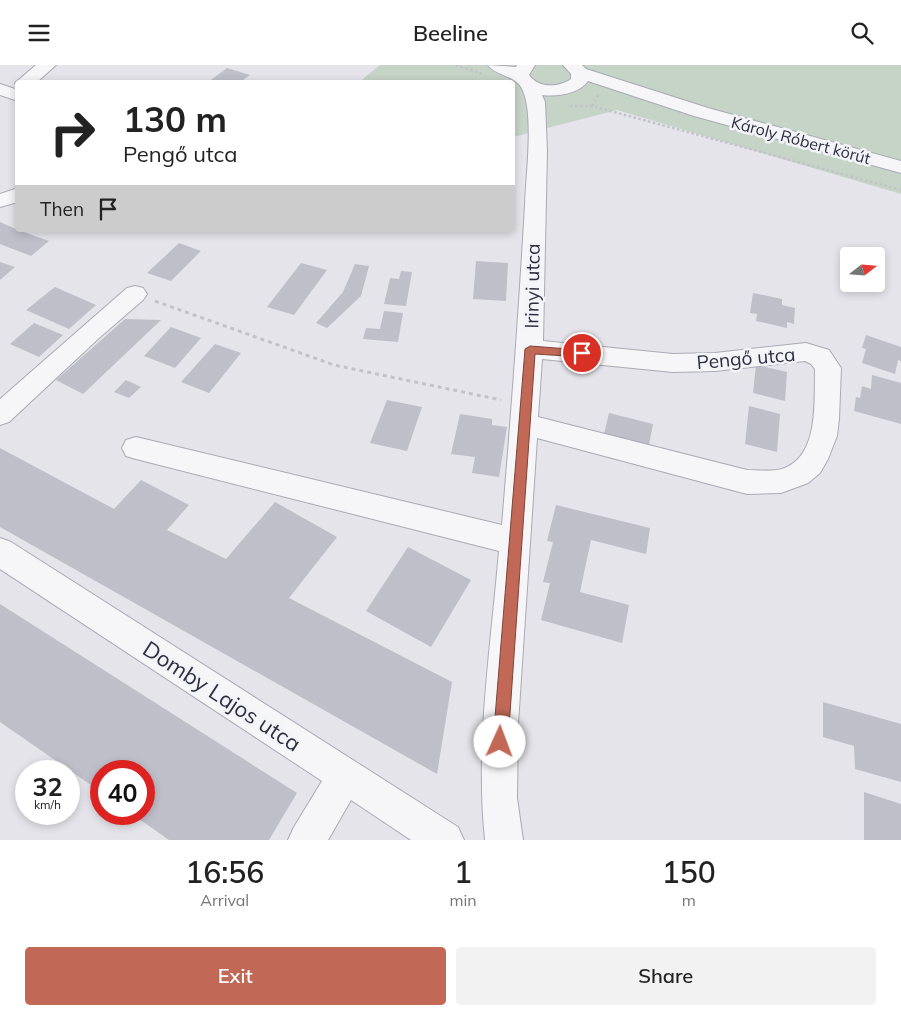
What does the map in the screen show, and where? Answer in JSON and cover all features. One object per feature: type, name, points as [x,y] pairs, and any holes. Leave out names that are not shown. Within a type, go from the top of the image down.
[{"type":"street","points":[[26,80],[47,65]]},
{"type":"street","points":[[497,65],[525,75]]},
{"type":"street","name":"Károly Róbert körút","points":[[525,75],[545,90],[568,84],[701,112],[901,167]]},
{"type":"street","name":"Irinyi utca","points":[[504,840],[498,798],[501,733],[514,541],[526,415],[537,151],[536,102],[525,75]]},
{"type":"street","name":"Irinyi utca","points":[[537,151],[568,84]]},
{"type":"street","points":[[759,111],[901,148]]},
{"type":"street","points":[[0,201],[15,195]]},
{"type":"street","points":[[0,415],[90,332],[135,294]]},
{"type":"street","name":"Pengő utca","points":[[526,415],[747,482],[781,481],[803,472],[817,457],[824,437],[828,368],[820,357],[806,352],[714,362],[673,363],[530,349]]},
{"type":"street","points":[[136,448],[514,541]]},
{"type":"street","name":"Domby Lajos utca","points":[[0,552],[445,840]]},
{"type":"street","points":[[307,840],[345,776]]},
{"type":"path","points":[[568,84],[592,106],[901,190]]},
{"type":"path","points":[[135,294],[334,365],[526,415]]},
{"type":"shaded area","points":[[380,65],[901,65],[901,194],[617,110],[515,136],[515,80],[362,80]]},
{"type":"building","points":[[227,68],[250,75],[243,80],[211,80]]},
{"type":"building","points":[[0,222],[15,229],[15,232],[24,232],[49,241],[31,256],[0,244]]},
{"type":"building","points":[[179,243],[201,251],[171,281],[147,273]]},
{"type":"building","points":[[476,261],[508,263],[506,301],[473,299]]},
{"type":"building","points":[[0,262],[15,267],[0,280]]},
{"type":"building","points":[[301,263],[327,270],[294,315],[267,307]]},
{"type":"building","points":[[355,264],[369,266],[361,296],[327,328],[316,323],[343,292]]},
{"type":"building","points":[[401,271],[412,272],[406,306],[384,304],[390,278],[399,279]]},
{"type":"building","points":[[55,287],[96,305],[69,329],[26,310]]},
{"type":"building","points":[[753,293],[782,299],[782,305],[795,308],[794,324],[787,322],[787,328],[756,321],[757,314],[750,313]]},
{"type":"building","points":[[384,311],[403,313],[398,342],[363,339],[366,328],[380,329]]},
{"type":"building","points":[[125,319],[161,320],[83,394],[56,380]]},
{"type":"building","points":[[34,323],[63,335],[39,357],[10,344]]},
{"type":"building","points":[[171,327],[201,338],[175,368],[144,356]]},
{"type":"building","points":[[866,335],[901,347],[901,361],[898,360],[895,374],[862,363],[866,349],[862,348]]},
{"type":"building","points":[[215,344],[241,353],[209,393],[181,382]]},
{"type":"building","points":[[756,365],[787,372],[785,401],[753,393]]},
{"type":"building","points":[[872,375],[901,383],[901,424],[854,411],[856,397],[860,398],[862,386],[871,389]]},
{"type":"building","points":[[126,380],[141,387],[129,398],[114,392]]},
{"type":"building","points":[[387,400],[422,407],[407,451],[370,443]]},
{"type":"building","points":[[749,406],[780,414],[777,452],[745,444]]},
{"type":"building","points":[[609,413],[653,424],[649,445],[604,434]]},
{"type":"building","points":[[460,414],[492,419],[492,425],[507,427],[499,477],[472,473],[475,457],[451,454]]},
{"type":"building","points":[[0,448],[114,509],[141,480],[189,505],[167,530],[226,559],[275,502],[337,537],[289,598],[452,682],[437,774],[0,527]]},
{"type":"building","points":[[556,505],[650,528],[646,554],[591,540],[580,592],[629,605],[622,643],[541,620],[550,583],[543,582],[553,542],[547,541]]},
{"type":"building","points":[[408,547],[471,580],[431,647],[366,611]]},
{"type":"building","points":[[0,604],[297,793],[269,840],[169,840],[148,825],[155,825],[155,760],[90,760],[90,784],[80,777],[80,760],[55,760],[0,722]]},
{"type":"building","points":[[823,702],[901,724],[901,782],[855,769],[854,746],[823,737]]},
{"type":"building","points":[[864,792],[901,804],[901,840],[864,840]]},
{"type":"route","points":[[500,742],[530,349],[582,353]]}]
